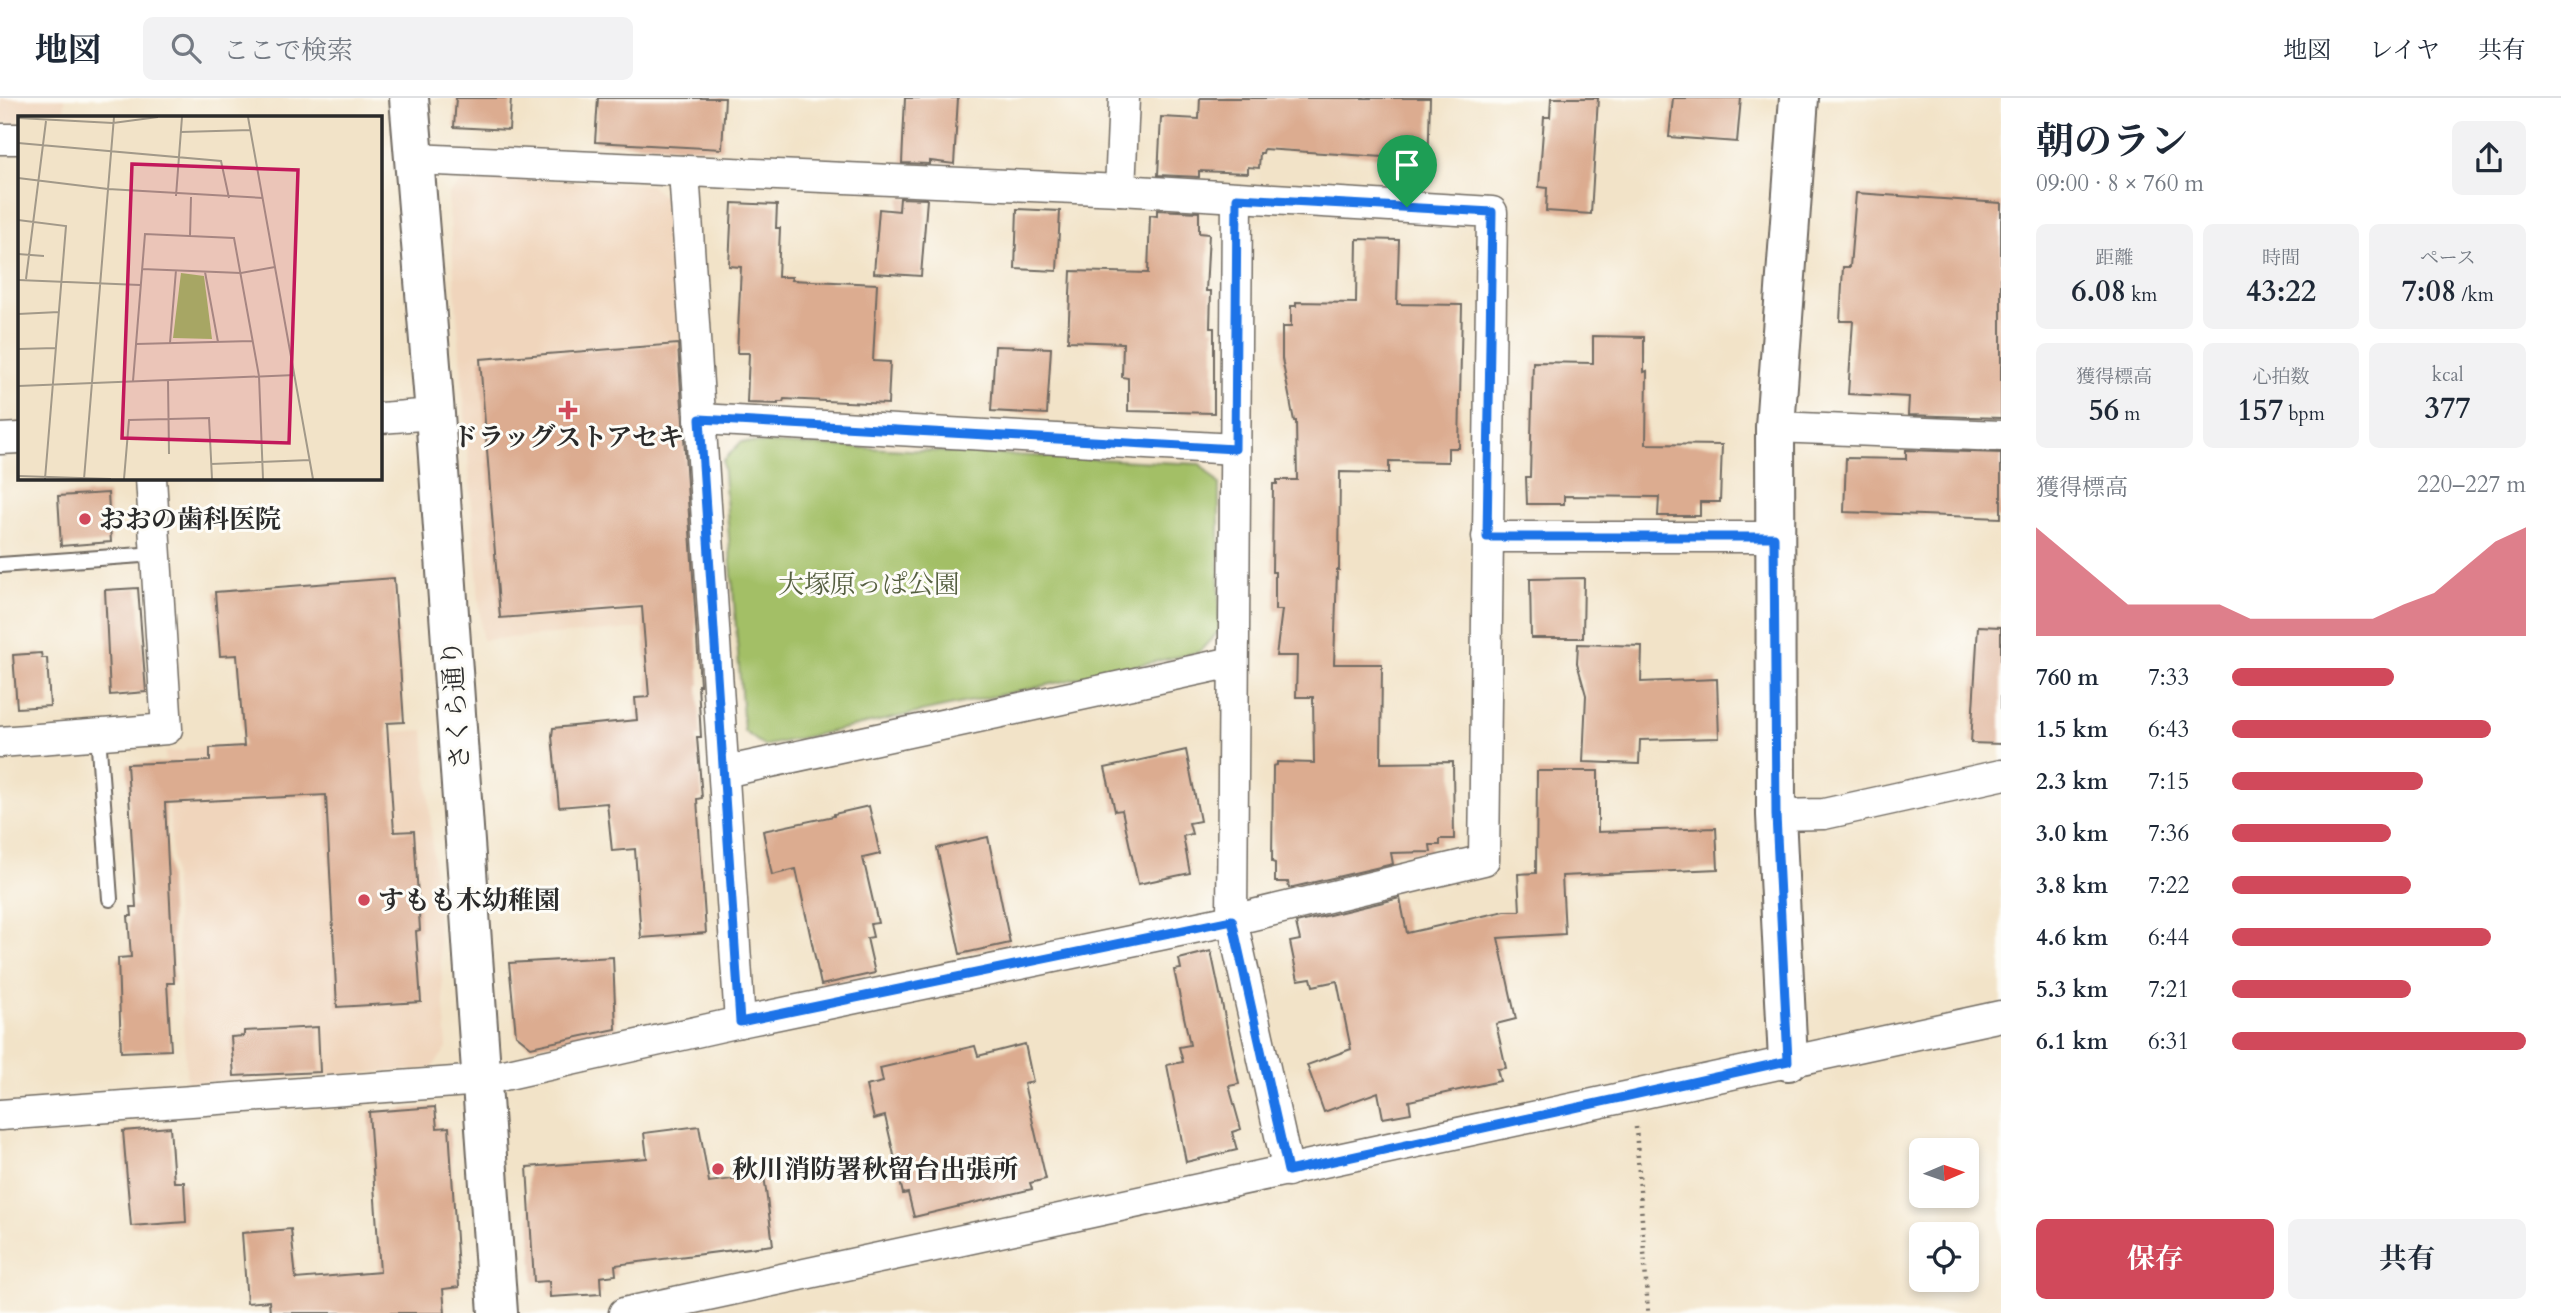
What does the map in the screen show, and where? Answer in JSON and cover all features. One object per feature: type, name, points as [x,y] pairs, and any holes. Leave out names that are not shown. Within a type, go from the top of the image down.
[{"type":"street","name":"さくら通り","points":[[409,98],[435,414],[498,1313]]},
{"type":"street","points":[[1120,190],[1124,98]]},
{"type":"street","points":[[1788,1061],[1776,815],[1775,427],[1798,98]]},
{"type":"street","points":[[0,138],[18,139]]},
{"type":"street","points":[[0,1115],[482,1080],[740,1022],[1232,920],[1484,860],[1492,212],[1120,190],[414,159]]},
{"type":"street","points":[[684,171],[740,1022]]},
{"type":"street","points":[[1237,198],[1232,920],[1288,1171]]},
{"type":"street","points":[[382,418],[435,414]]},
{"type":"street","points":[[700,419],[1235,449]]},
{"type":"street","points":[[1775,427],[2001,436]]},
{"type":"street","points":[[0,439],[18,438]]},
{"type":"street","points":[[0,742],[167,729],[150,480]]},
{"type":"street","points":[[1487,537],[1774,537]]},
{"type":"street","points":[[724,772],[1233,662]]},
{"type":"street","points":[[1776,815],[1824,814],[2001,775]]},
{"type":"street","points":[[624,1313],[2001,1016]]},
{"type":"lane","points":[[0,565],[156,554]]},
{"type":"lane","points":[[98,734],[110,899]]},
{"type":"path","points":[[1633,1094],[1648,1313]]},
{"type":"shaded area","points":[[0,98],[65,98],[64,116],[18,116],[18,123],[0,122]]},
{"type":"shaded area","points":[[467,176],[651,185],[671,204],[702,624],[482,640],[448,195]]},
{"type":"shaded area","points":[[424,730],[447,1048],[431,1069],[187,1083],[165,752],[185,751],[185,748]]},
{"type":"green space","name":"大塚原っぱ公園","points":[[741,442],[1200,464],[1219,484],[1219,631],[1199,652],[764,746],[744,731],[723,461]]},
{"type":"building","points":[[456,98],[511,98],[509,130],[454,127]]},
{"type":"building","points":[[598,98],[725,98],[722,149],[595,142]]},
{"type":"building","points":[[905,98],[958,98],[954,164],[930,161],[930,164],[902,163]]},
{"type":"building","points":[[1200,98],[1430,98],[1428,172],[1383,170],[1383,157],[1264,149],[1263,153],[1260,153],[1259,168],[1248,167],[1248,173],[1199,171],[1199,177],[1158,175],[1161,117],[1199,119]]},
{"type":"building","points":[[1551,98],[1598,98],[1591,214],[1546,211],[1547,188],[1539,187],[1544,117],[1550,117]]},
{"type":"building","points":[[1673,98],[1741,98],[1737,142],[1669,137]]},
{"type":"building","points":[[1856,193],[2001,203],[2001,418],[1908,415],[1909,397],[1848,394],[1853,321],[1840,321],[1843,267],[1850,267]]},
{"type":"building","points":[[900,198],[927,199],[921,276],[874,273],[879,209],[899,211]]},
{"type":"building","points":[[732,203],[777,205],[776,228],[780,228],[778,277],[877,284],[873,361],[890,362],[888,404],[784,399],[778,404],[747,403],[749,353],[737,353],[741,267],[729,266]]},
{"type":"building","points":[[1017,209],[1060,211],[1057,271],[1015,269]]},
{"type":"building","points":[[1157,210],[1199,212],[1199,233],[1209,234],[1206,291],[1211,291],[1210,328],[1214,328],[1214,413],[1128,411],[1128,378],[1122,377],[1123,343],[1068,341],[1071,271],[1148,273],[1150,215],[1157,216]]},
{"type":"building","points":[[1357,239],[1399,240],[1397,304],[1462,305],[1459,448],[1448,448],[1448,462],[1389,461],[1389,473],[1340,472],[1334,664],[1382,664],[1381,763],[1453,762],[1454,839],[1440,839],[1440,845],[1430,845],[1431,852],[1391,853],[1393,864],[1289,888],[1288,882],[1275,882],[1275,863],[1272,862],[1273,766],[1277,765],[1277,762],[1314,763],[1313,697],[1296,697],[1297,656],[1276,656],[1282,610],[1275,610],[1275,572],[1272,572],[1273,484],[1277,484],[1277,480],[1297,480],[1296,421],[1282,359],[1282,327],[1291,327],[1291,306],[1296,306],[1296,302],[1356,303]]},
{"type":"building","points":[[1593,336],[1644,337],[1644,372],[1647,371],[1646,444],[1722,445],[1720,502],[1700,502],[1700,516],[1658,516],[1659,497],[1564,496],[1564,504],[1527,504],[1526,477],[1530,477],[1533,362],[1593,363]]},
{"type":"building","points":[[678,344],[700,685],[701,737],[697,737],[702,798],[697,799],[706,933],[641,938],[635,849],[612,851],[607,803],[559,807],[552,736],[553,728],[637,720],[635,698],[649,697],[642,607],[500,618],[480,359]]},
{"type":"building","points":[[995,346],[1051,348],[1047,414],[991,411]]},
{"type":"building","points":[[1906,450],[2001,453],[2001,518],[1844,512],[1846,458],[1906,459]]},
{"type":"building","name":"おおの歯科医院","points":[[108,493],[111,542],[61,546],[58,496]]},
{"type":"building","points":[[394,578],[404,722],[387,723],[394,832],[414,831],[421,1002],[337,1007],[326,795],[165,803],[174,983],[167,983],[171,1050],[121,1052],[118,958],[131,957],[128,916],[132,916],[131,907],[136,907],[127,764],[210,761],[210,748],[244,746],[237,655],[220,656],[215,592]]},
{"type":"building","points":[[1584,578],[1583,638],[1531,638],[1530,579]]},
{"type":"building","points":[[138,588],[146,692],[110,695],[105,590]]},
{"type":"building","points":[[1978,626],[2001,627],[2001,744],[1971,743]]},
{"type":"building","points":[[1578,644],[1642,646],[1641,682],[1717,679],[1719,738],[1640,740],[1639,764],[1583,762],[1586,695],[1577,663]]},
{"type":"building","points":[[41,653],[42,658],[47,658],[50,706],[17,708],[13,655]]},
{"type":"building","points":[[1186,750],[1200,821],[1189,823],[1192,834],[1183,836],[1190,873],[1138,884],[1122,810],[1115,811],[1105,768]]},
{"type":"building","points":[[1537,771],[1598,771],[1598,832],[1716,828],[1718,869],[1562,876],[1565,934],[1498,938],[1516,1019],[1496,1024],[1506,1068],[1497,1069],[1500,1081],[1409,1101],[1411,1113],[1383,1118],[1378,1092],[1324,1112],[1307,1065],[1351,1049],[1337,981],[1313,986],[1311,978],[1298,980],[1290,942],[1300,940],[1296,923],[1400,898],[1407,933],[1505,911],[1520,911],[1518,874],[1536,873]]},
{"type":"building","points":[[869,806],[880,854],[863,858],[878,923],[870,924],[873,937],[867,938],[875,973],[821,985],[796,869],[772,875],[763,831]]},
{"type":"building","points":[[988,837],[1010,943],[960,954],[937,848]]},
{"type":"building","points":[[1211,951],[1239,1084],[1229,1086],[1241,1129],[1232,1132],[1237,1150],[1186,1162],[1167,1065],[1183,1062],[1179,1047],[1190,1045],[1174,970],[1181,969],[1179,959]]},
{"type":"building","points":[[613,957],[616,1029],[531,1047],[516,1035],[509,963]]},
{"type":"building","points":[[318,1027],[320,1072],[234,1076],[231,1037],[244,1036],[244,1031]]},
{"type":"building","points":[[1025,1044],[1033,1082],[1024,1084],[1046,1179],[1030,1183],[1032,1189],[914,1217],[908,1193],[903,1194],[885,1116],[874,1119],[866,1086],[883,1082],[880,1068],[975,1046],[978,1056]]},
{"type":"building","points":[[435,1107],[437,1128],[449,1127],[459,1287],[443,1289],[445,1313],[270,1313],[269,1301],[247,1303],[242,1233],[291,1229],[296,1279],[380,1272],[369,1112]]},
{"type":"building","points":[[699,1126],[709,1182],[764,1175],[773,1245],[615,1265],[616,1275],[600,1277],[601,1294],[550,1297],[549,1281],[534,1282],[527,1167],[647,1158],[644,1133]]},
{"type":"building","points":[[170,1127],[174,1182],[184,1182],[186,1222],[131,1226],[123,1131]]},
{"type":"place","name":"ドラッグストアセキ","points":[[568,410]]},
{"type":"place","name":"おおの歯科医院","points":[[85,519]]},
{"type":"place","name":"すもも木幼稚園","points":[[364,900]]},
{"type":"place","name":"秋川消防署秋留台出張所","points":[[718,1169]]},
{"type":"route","points":[[1237,198],[1407,207],[1492,212],[1487,537],[1774,537],[1776,815],[1788,1061],[1288,1171],[1232,920],[740,1022],[700,419],[1235,449],[1237,198]]}]
